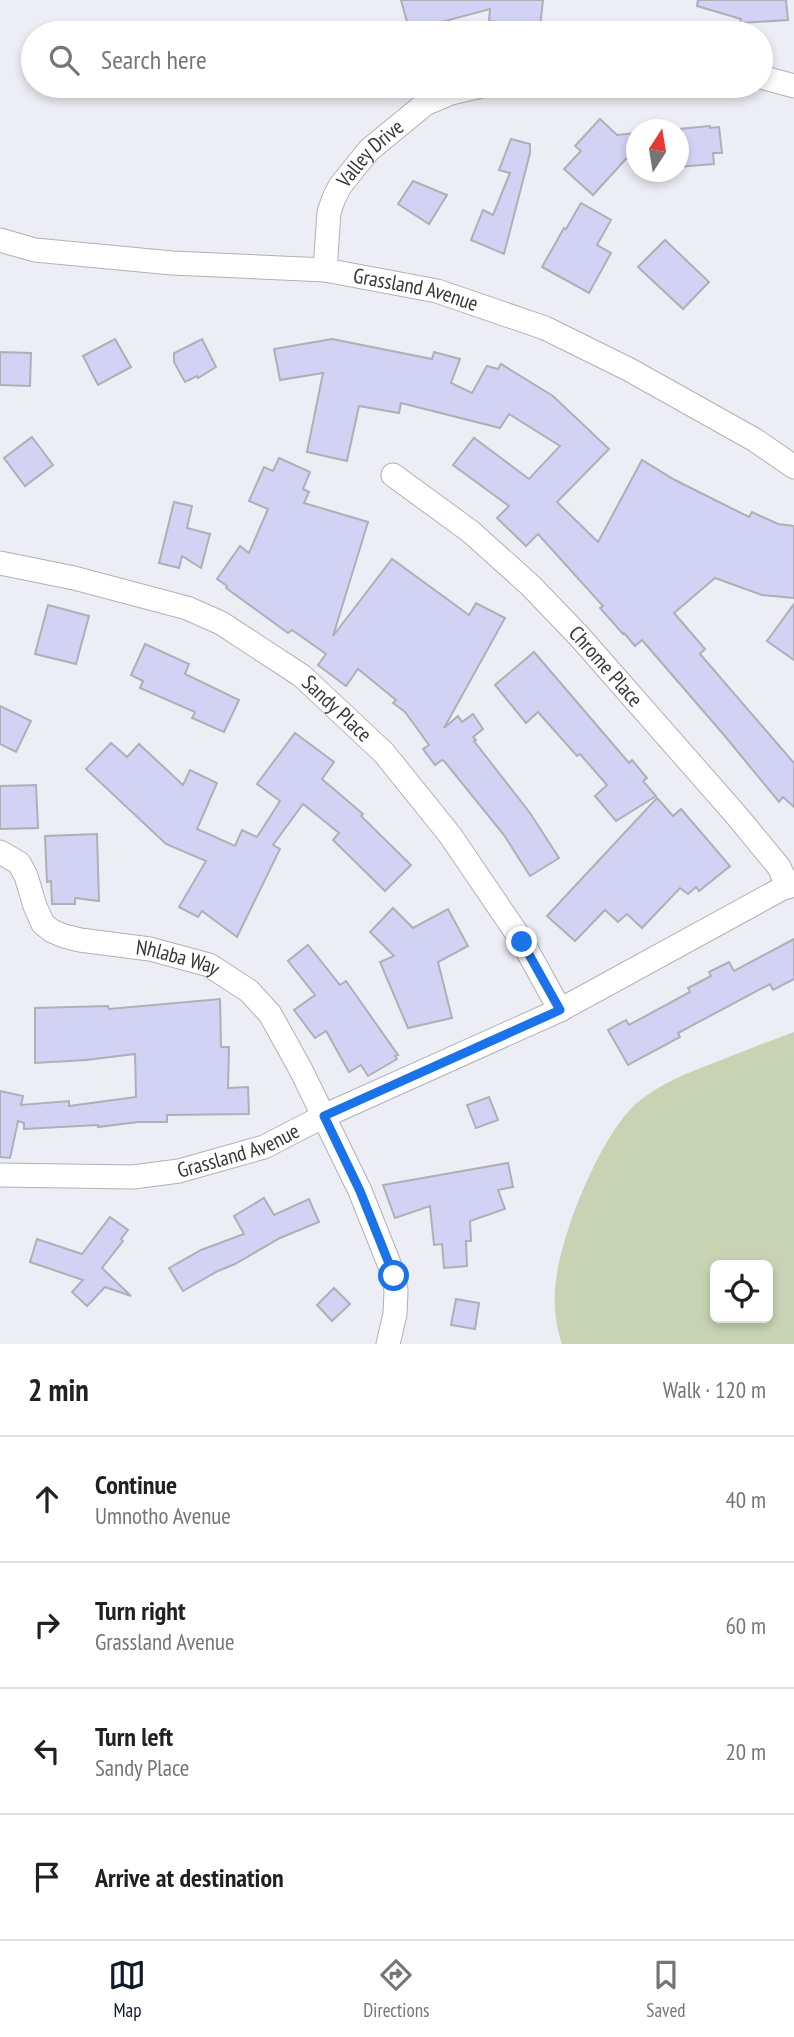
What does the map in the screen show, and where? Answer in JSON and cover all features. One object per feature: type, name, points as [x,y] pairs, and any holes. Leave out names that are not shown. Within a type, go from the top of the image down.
[{"type":"street","points":[[773,80],[794,86]]},
{"type":"street","name":"Valley Drive","points":[[325,270],[330,212],[341,186],[369,150],[425,104],[439,98]]},
{"type":"street","name":"Grassland Avenue","points":[[0,240],[35,250],[172,263],[325,270],[437,291],[545,328],[630,370],[755,440],[794,467]]},
{"type":"street","name":"Chrome Place","points":[[393,475],[471,533],[531,586],[579,636],[737,816],[791,884]]},
{"type":"street","name":"Sandy Place","points":[[0,563],[74,578],[187,608],[221,623],[302,676],[384,753],[450,835],[522,942],[560,1010]]},
{"type":"street","name":"Nhlaba Way","points":[[0,852],[19,863],[43,924],[52,931],[80,940],[150,949],[209,965],[249,991],[270,1014],[324,1116]]},
{"type":"street","name":"Grassland Avenue","points":[[0,1175],[133,1177],[179,1171],[264,1147],[324,1116],[560,1010],[791,884]]},
{"type":"street","points":[[324,1116],[360,1191],[394,1276],[395,1314],[388,1344]]},
{"type":"green space","points":[[794,1032],[794,1344],[562,1344],[555,1311],[558,1270],[572,1218],[596,1163],[609,1138],[638,1102],[667,1083]]},
{"type":"building","points":[[401,0],[543,0],[541,21],[489,21],[490,9],[445,21],[407,21]]},
{"type":"building","points":[[698,0],[786,0],[788,20],[740,21],[697,6]]},
{"type":"building","points":[[600,119],[617,135],[626,134],[626,159],[593,195],[564,169],[581,151],[575,146]]},
{"type":"building","points":[[719,127],[722,153],[713,153],[714,164],[689,166],[689,128]]},
{"type":"building","points":[[511,139],[530,144],[530,153],[504,254],[471,240],[483,210],[493,215],[510,173],[499,170]]},
{"type":"building","points":[[413,181],[447,195],[429,224],[398,204]]},
{"type":"building","points":[[581,203],[611,220],[597,245],[611,253],[589,293],[542,267]]},
{"type":"building","points":[[665,240],[709,282],[683,309],[638,267]]},
{"type":"building","points":[[115,339],[131,367],[98,385],[83,356]]},
{"type":"building","points":[[202,339],[216,367],[185,382],[174,362],[174,353]]},
{"type":"building","points":[[332,339],[432,359],[434,352],[460,359],[451,383],[472,393],[487,366],[498,369],[501,364],[553,396],[609,449],[557,502],[598,542],[642,460],[675,480],[749,517],[752,512],[778,524],[794,526],[794,598],[762,595],[715,578],[674,613],[705,649],[700,654],[794,763],[794,807],[783,797],[779,802],[642,640],[635,646],[623,634],[600,608],[603,606],[538,534],[526,546],[497,518],[509,506],[453,465],[474,438],[529,479],[560,446],[509,414],[500,428],[401,403],[399,413],[359,406],[347,461],[307,452],[323,373],[280,380],[274,349]]},
{"type":"building","points":[[0,352],[31,353],[30,386],[0,385]]},
{"type":"building","points":[[32,437],[53,465],[25,486],[4,458]]},
{"type":"building","points":[[279,458],[310,472],[303,489],[309,492],[304,503],[368,522],[333,636],[392,559],[469,615],[476,603],[505,618],[444,728],[458,716],[462,722],[473,714],[483,729],[473,737],[476,740],[474,741],[530,813],[559,858],[530,876],[504,835],[445,762],[442,760],[435,765],[423,749],[429,745],[405,712],[393,703],[396,700],[358,669],[346,686],[318,665],[326,654],[292,630],[288,633],[217,579],[240,546],[249,553],[268,509],[249,501],[264,467],[273,471]]},
{"type":"building","points":[[174,502],[192,506],[187,528],[210,534],[201,568],[182,556],[179,568],[159,563]]},
{"type":"building","points":[[794,604],[794,660],[767,641]]},
{"type":"building","points":[[48,605],[89,616],[76,664],[35,654]]},
{"type":"building","points":[[145,644],[189,664],[185,674],[239,700],[224,732],[192,718],[195,712],[140,688],[143,681],[131,675]]},
{"type":"building","points":[[534,652],[629,763],[632,760],[647,778],[643,781],[656,796],[616,821],[595,796],[607,785],[580,754],[577,756],[538,712],[526,723],[495,685]]},
{"type":"building","points":[[0,706],[31,721],[16,752],[0,744]]},
{"type":"building","points":[[295,733],[334,762],[322,779],[363,814],[361,816],[411,865],[385,891],[333,840],[339,833],[303,804],[273,845],[280,849],[237,937],[202,911],[198,917],[179,907],[206,861],[166,844],[86,769],[111,743],[127,757],[139,744],[183,785],[190,770],[217,783],[197,829],[235,846],[242,830],[257,837],[280,801],[257,784]]},
{"type":"building","points":[[36,785],[38,828],[0,829],[0,786]]},
{"type":"building","points":[[657,798],[673,816],[681,809],[730,866],[699,891],[696,887],[688,894],[680,888],[642,928],[627,914],[618,922],[605,910],[575,941],[547,916]]},
{"type":"building","points":[[97,834],[99,901],[75,898],[75,904],[52,904],[51,881],[47,882],[45,836]]},
{"type":"building","points":[[393,908],[413,928],[448,909],[468,946],[438,962],[452,1018],[408,1028],[380,962],[394,956],[370,932]]},
{"type":"building","points":[[794,939],[794,979],[773,990],[770,984],[678,1033],[680,1037],[628,1065],[608,1030],[626,1020],[629,1025],[690,992],[688,988],[711,976],[709,972],[729,962],[734,971]]},
{"type":"building","points":[[308,945],[340,985],[346,981],[398,1055],[395,1056],[397,1059],[368,1076],[361,1065],[349,1072],[326,1031],[315,1038],[294,1010],[315,995],[288,961]]},
{"type":"building","points":[[220,999],[221,1047],[229,1047],[228,1088],[248,1087],[249,1114],[167,1115],[167,1122],[98,1127],[24,1129],[24,1123],[18,1121],[10,1158],[0,1157],[0,1091],[23,1096],[21,1105],[69,1101],[69,1106],[136,1097],[135,1054],[35,1063],[35,1008],[108,1006],[109,1009]]},
{"type":"building","points":[[489,1097],[498,1120],[476,1128],[467,1105]]},
{"type":"building","points":[[508,1163],[513,1187],[498,1190],[505,1209],[470,1221],[471,1241],[466,1241],[467,1266],[444,1268],[442,1244],[434,1245],[430,1206],[395,1218],[383,1185]]},
{"type":"building","points":[[264,1198],[274,1215],[309,1199],[319,1222],[280,1238],[183,1291],[169,1268],[201,1250],[244,1234],[234,1216]]},
{"type":"building","points":[[110,1217],[128,1230],[102,1268],[131,1296],[105,1287],[87,1306],[72,1292],[83,1280],[30,1262],[37,1239],[82,1254]]},
{"type":"building","points":[[334,1288],[350,1304],[332,1321],[317,1305]]},
{"type":"building","points":[[456,1299],[479,1303],[475,1329],[451,1325]]},
{"type":"route","points":[[394,1276],[360,1191],[324,1116],[560,1010],[522,942]]}]
